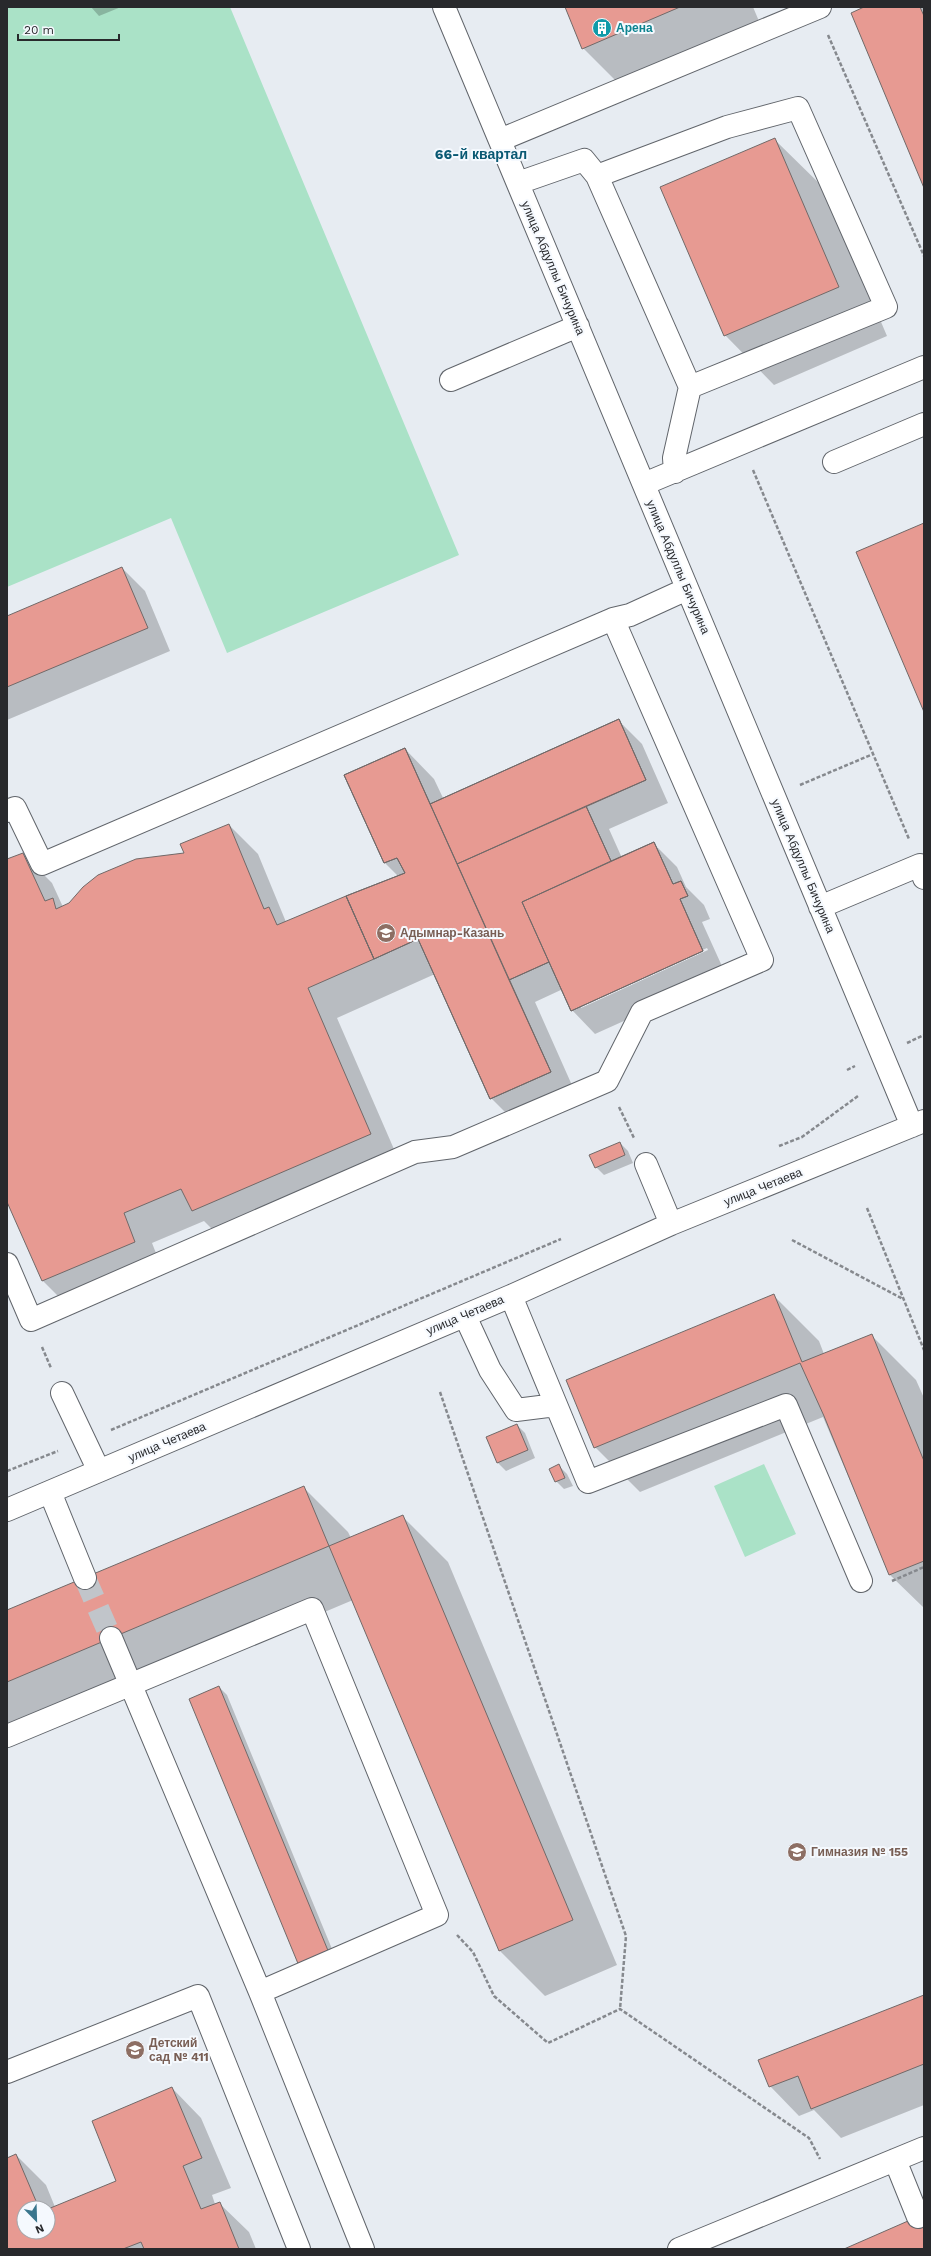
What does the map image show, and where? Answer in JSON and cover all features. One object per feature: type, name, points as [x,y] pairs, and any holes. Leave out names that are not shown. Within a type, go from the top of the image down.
[{"type":"street","name":"улица Абдуллы Бичурина","points":[[444,7],[820,907],[918,1124]]},
{"type":"street","points":[[500,140],[818,8]]},
{"type":"street","points":[[597,176],[727,127],[798,108],[886,307],[690,387]]},
{"type":"street","points":[[518,183],[584,160],[597,176],[690,387],[674,458],[675,472]]},
{"type":"street","points":[[451,380],[578,326]]},
{"type":"street","points":[[644,484],[924,367]]},
{"type":"street","points":[[834,462],[924,424]]},
{"type":"street","points":[[7,811],[15,808],[42,864],[613,619],[630,615],[687,588]]},
{"type":"street","points":[[7,1264],[31,1320],[415,1152],[453,1147],[607,1081],[642,1012],[762,960],[613,619]]},
{"type":"street","points":[[820,907],[922,872]]},
{"type":"street","name":"улица Четаева","points":[[7,1510],[465,1316],[671,1224],[918,1124]]},
{"type":"street","points":[[646,1164],[671,1224]]},
{"type":"street","points":[[511,1296],[588,1482],[786,1405],[861,1580]]},
{"type":"street","points":[[465,1316],[490,1370],[516,1410],[556,1405]]},
{"type":"street","points":[[62,1393],[99,1471]]},
{"type":"street","points":[[50,1492],[85,1578]]},
{"type":"street","points":[[7,1736],[312,1609],[437,1915],[260,1992]]},
{"type":"street","points":[[111,1638],[260,1992],[364,2249]]},
{"type":"street","points":[[7,2072],[198,1996],[299,2249]]},
{"type":"street","points":[[679,2249],[924,2148]]},
{"type":"street","points":[[895,2160],[918,2217]]},
{"type":"path","points":[[818,8],[924,256]]},
{"type":"path","points":[[742,443],[922,872]]},
{"type":"path","points":[[774,796],[873,754]]},
{"type":"path","points":[[607,1081],[646,1164]]},
{"type":"path","points":[[774,1149],[802,1137],[858,1096]]},
{"type":"path","points":[[867,1208],[924,1350]]},
{"type":"path","points":[[7,1470],[84,1441],[565,1238]]},
{"type":"path","points":[[792,1240],[904,1300]]},
{"type":"path","points":[[31,1320],[62,1393]]},
{"type":"path","points":[[440,1392],[626,1936],[620,2009]]},
{"type":"path","points":[[892,1581],[924,1568]]},
{"type":"path","points":[[437,1915],[473,1952],[494,1996],[548,2043],[620,2009]]},
{"type":"path","points":[[620,2009],[809,2138],[835,2185]]},
{"type":"green space","points":[[7,7],[230,7],[459,555],[227,653],[171,518],[7,587]]},
{"type":"green space","points":[[764,1464],[796,1534],[745,1557],[714,1486]]},
{"type":"building","name":"Арена","points":[[565,7],[680,7],[582,49]]},
{"type":"building","points":[[864,7],[920,7],[924,16],[924,188],[851,13]]},
{"type":"building","points":[[775,138],[839,287],[724,336],[660,187]]},
{"type":"building","points":[[924,523],[924,712],[856,552]]},
{"type":"building","points":[[122,567],[148,628],[7,687],[7,616]]},
{"type":"building","points":[[619,719],[646,780],[586,806],[611,861],[654,842],[673,884],[681,881],[688,896],[680,899],[703,951],[571,1011],[549,962],[509,980],[551,1072],[490,1099],[418,939],[374,959],[346,896],[405,873],[397,858],[384,863],[344,775],[405,748],[430,804]]},
{"type":"building","points":[[619,719],[646,780],[457,864],[430,804]]},
{"type":"building","points":[[405,748],[551,1072],[490,1099],[418,939],[374,959],[346,896],[405,873],[397,858],[384,863],[344,775]]},
{"type":"building","points":[[586,806],[611,861],[522,902],[549,962],[509,980],[457,864]]},
{"type":"building","points":[[229,824],[264,909],[269,907],[277,925],[346,896],[374,959],[308,988],[371,1134],[192,1211],[181,1189],[124,1213],[135,1242],[42,1281],[7,1202],[7,859],[23,853],[45,901],[53,898],[56,909],[69,903],[83,887],[98,875],[136,859],[184,853],[180,844]]},
{"type":"building","points":[[654,842],[673,884],[681,881],[688,896],[680,899],[703,951],[571,1011],[522,902]]},
{"type":"building","points":[[620,1142],[625,1155],[595,1168],[589,1155]]},
{"type":"building","points":[[774,1294],[802,1362],[872,1334],[924,1461],[924,1561],[889,1575],[824,1416],[800,1363],[594,1448],[566,1380]]},
{"type":"building","points":[[517,1424],[528,1450],[497,1463],[486,1437]]},
{"type":"building","points":[[559,1464],[565,1478],[555,1482],[549,1469]]},
{"type":"building","points":[[304,1486],[329,1546],[7,1682],[7,1610]]},
{"type":"building","points":[[403,1515],[573,1920],[499,1951],[329,1546]]},
{"type":"building","points":[[219,1686],[329,1953],[299,1966],[189,1699]]},
{"type":"building","points":[[924,1995],[924,2064],[811,2109],[798,2076],[769,2087],[758,2060]]},
{"type":"building","points":[[172,2087],[202,2158],[183,2166],[201,2209],[220,2202],[239,2249],[144,2249],[141,2242],[123,2249],[7,2249],[7,2158],[16,2154],[36,2200],[16,2200],[16,2240],[56,2240],[56,2206],[116,2181],[92,2121]]},
{"type":"building","points":[[924,2214],[924,2249],[844,2249]]},
{"type":"tunnel","points":[[85,1578],[111,1638]]},
{"type":"place","name":"Арена","points":[[602,28]]},
{"type":"place","name":"Адымнар-Казань","points":[[386,933]]},
{"type":"place","name":"Гимназия № 155","points":[[797,1852]]},
{"type":"place","name":"Детский сад № 411","points":[[135,2050]]},
{"type":"district","name":"66-й квартал","points":[[481,154]]}]
